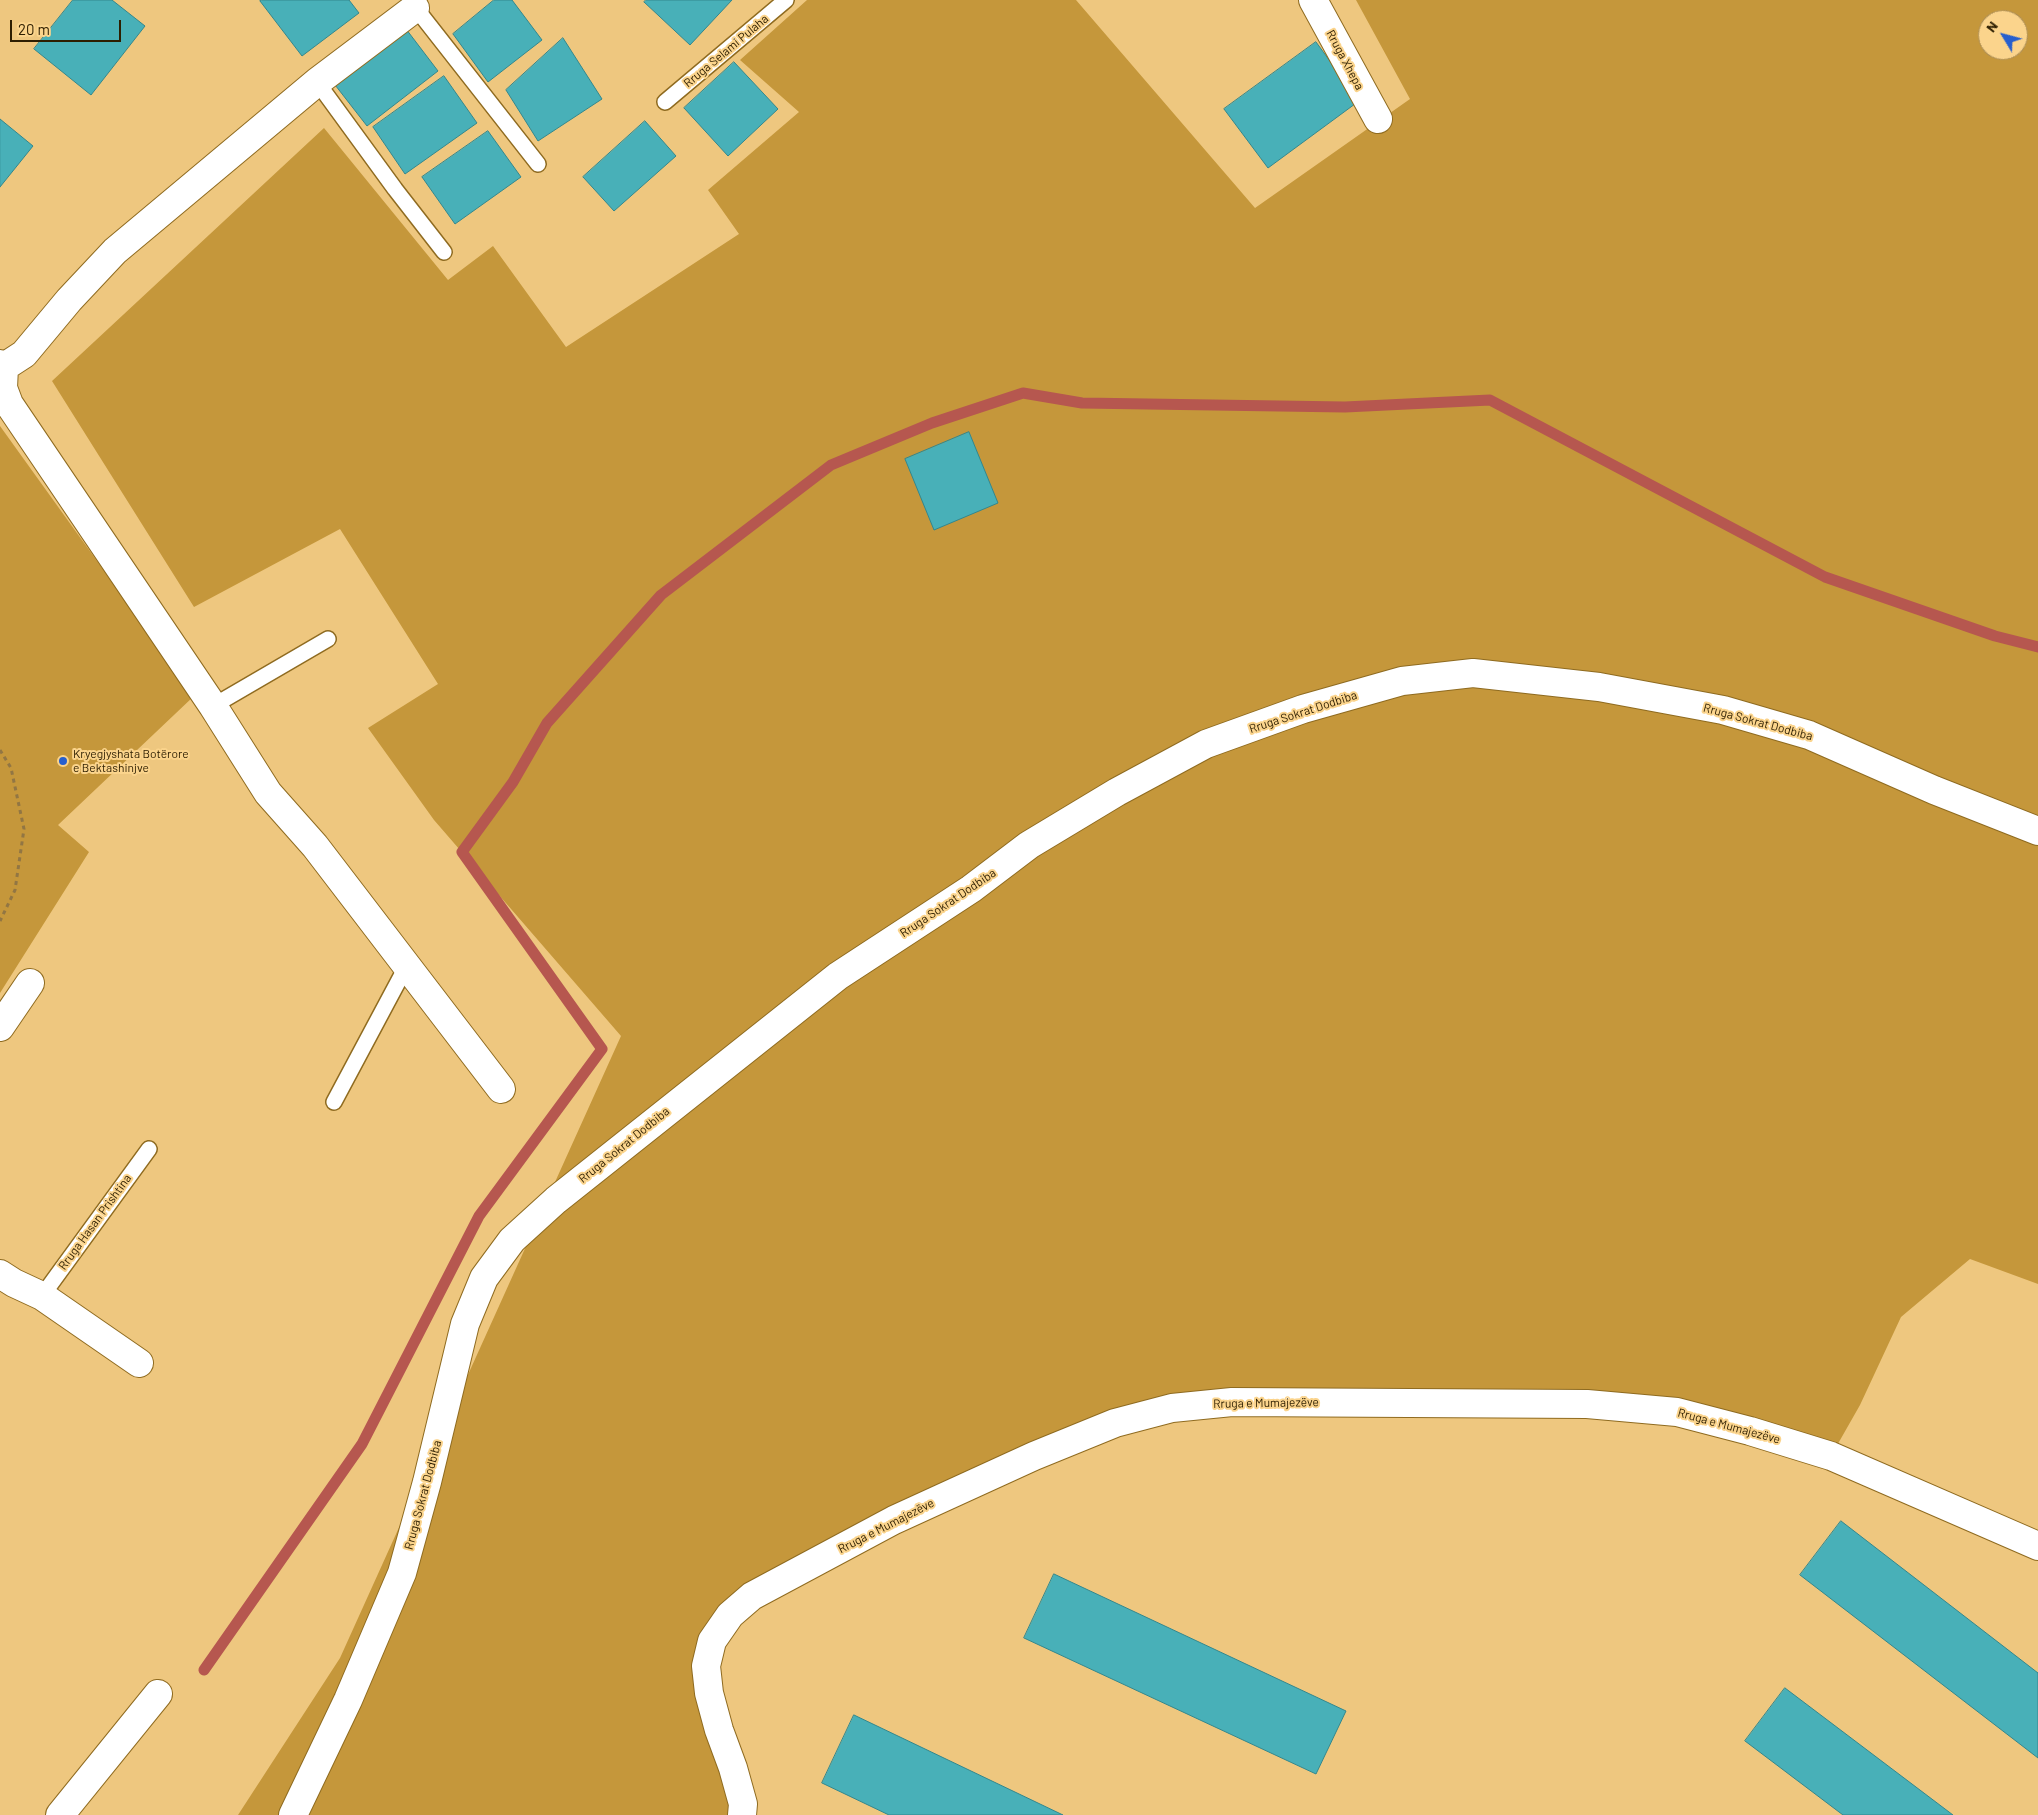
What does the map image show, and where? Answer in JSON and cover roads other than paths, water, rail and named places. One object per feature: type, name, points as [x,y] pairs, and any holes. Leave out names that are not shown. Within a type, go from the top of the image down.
[{"type":"street","name":"Rruga Xhepa","points":[[1313,0],[1378,119]]},
{"type":"street","points":[[412,4],[116,251],[68,300],[24,354],[2,366],[3,388],[9,404],[213,706],[268,794],[315,846],[501,1089]]},
{"type":"street","name":"Rruga Sokrat Dodbiba","points":[[293,1815],[348,1700],[402,1573],[427,1482],[465,1324],[484,1278],[512,1240],[579,1181],[838,976],[971,889],[1030,845],[1117,792],[1206,744],[1303,709],[1402,681],[1473,673],[1600,687],[1723,710],[1809,735],[1934,790],[2038,831]]},
{"type":"street","points":[[0,1027],[30,983]]},
{"type":"street","points":[[0,1274],[42,1296],[139,1363]]},
{"type":"street","name":"Rruga e Mumajezëve","points":[[742,1815],[743,1804],[709,1693],[706,1666],[712,1641],[730,1615],[752,1596],[903,1516],[1034,1456],[1115,1422],[1172,1408],[1232,1402],[1587,1404],[1677,1412],[1750,1431],[1831,1456],[2038,1546]]},
{"type":"street","points":[[60,1815],[158,1694]]},
{"type":"lane","name":"Rruga Selami Pulaha","points":[[665,102],[786,0]]},
{"type":"lane","points":[[412,4],[538,164]]},
{"type":"lane","points":[[317,82],[444,252]]},
{"type":"lane","points":[[213,706],[328,639]]},
{"type":"lane","points":[[334,1102],[406,967]]},
{"type":"lane","name":"Rruga Hasan Prishtina","points":[[42,1296],[149,1149]]},
{"type":"waterway","points":[[204,1670],[362,1444],[479,1216],[602,1049],[462,852],[513,782],[547,723],[661,595],[831,465],[932,423],[1023,393],[1082,403],[1345,407],[1490,400],[1825,577],[1995,636],[2038,647]]},
{"type":"place","name":"Kryegjyshata Botërore e Bektashinjve","points":[[63,761]]}]
